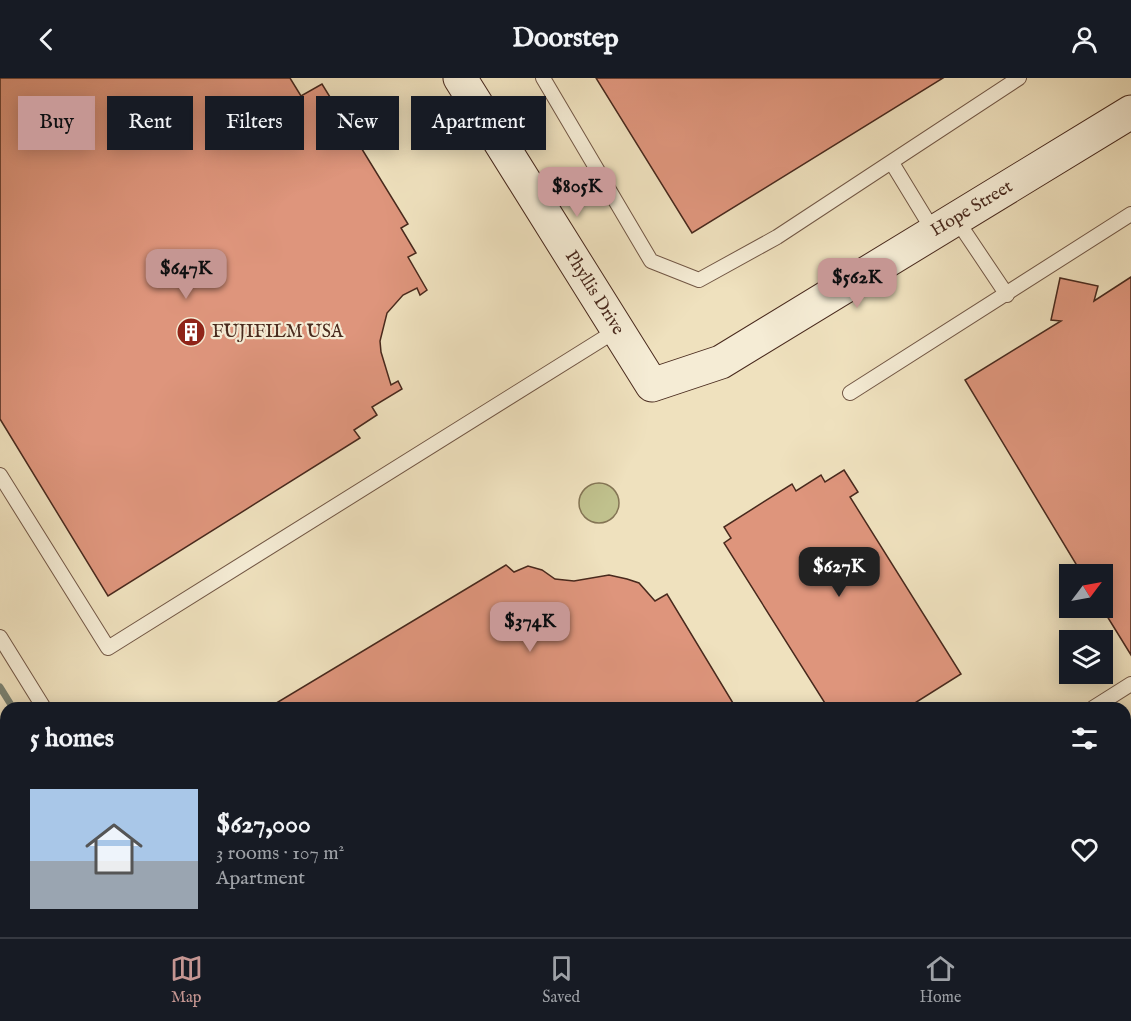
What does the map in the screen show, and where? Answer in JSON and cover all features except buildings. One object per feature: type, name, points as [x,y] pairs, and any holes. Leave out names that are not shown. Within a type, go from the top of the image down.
[{"type":"street","name":"Phyllis Drive","points":[[460,78],[652,385]]},
{"type":"street","name":"Hope Street","points":[[652,385],[721,362],[1131,112]]},
{"type":"lane","points":[[543,78],[651,261],[699,280],[777,237],[1019,78]]},
{"type":"lane","points":[[892,163],[1007,296]]},
{"type":"lane","points":[[850,393],[1007,296],[1131,214]]},
{"type":"lane","points":[[0,475],[108,648],[617,330]]},
{"type":"lane","points":[[0,637],[40,702]]},
{"type":"lane","points":[[1102,702],[1131,684]]},
{"type":"green space","points":[[599,483],[607,484],[613,489],[618,495],[618,511],[613,517],[607,522],[599,523],[591,522],[585,517],[580,511],[579,503],[580,495],[585,489],[591,484]]},
{"type":"waterway","points":[[0,687],[9,702]]},
{"type":"place","name":"FUJIFILM USA","points":[[191,332]]}]
